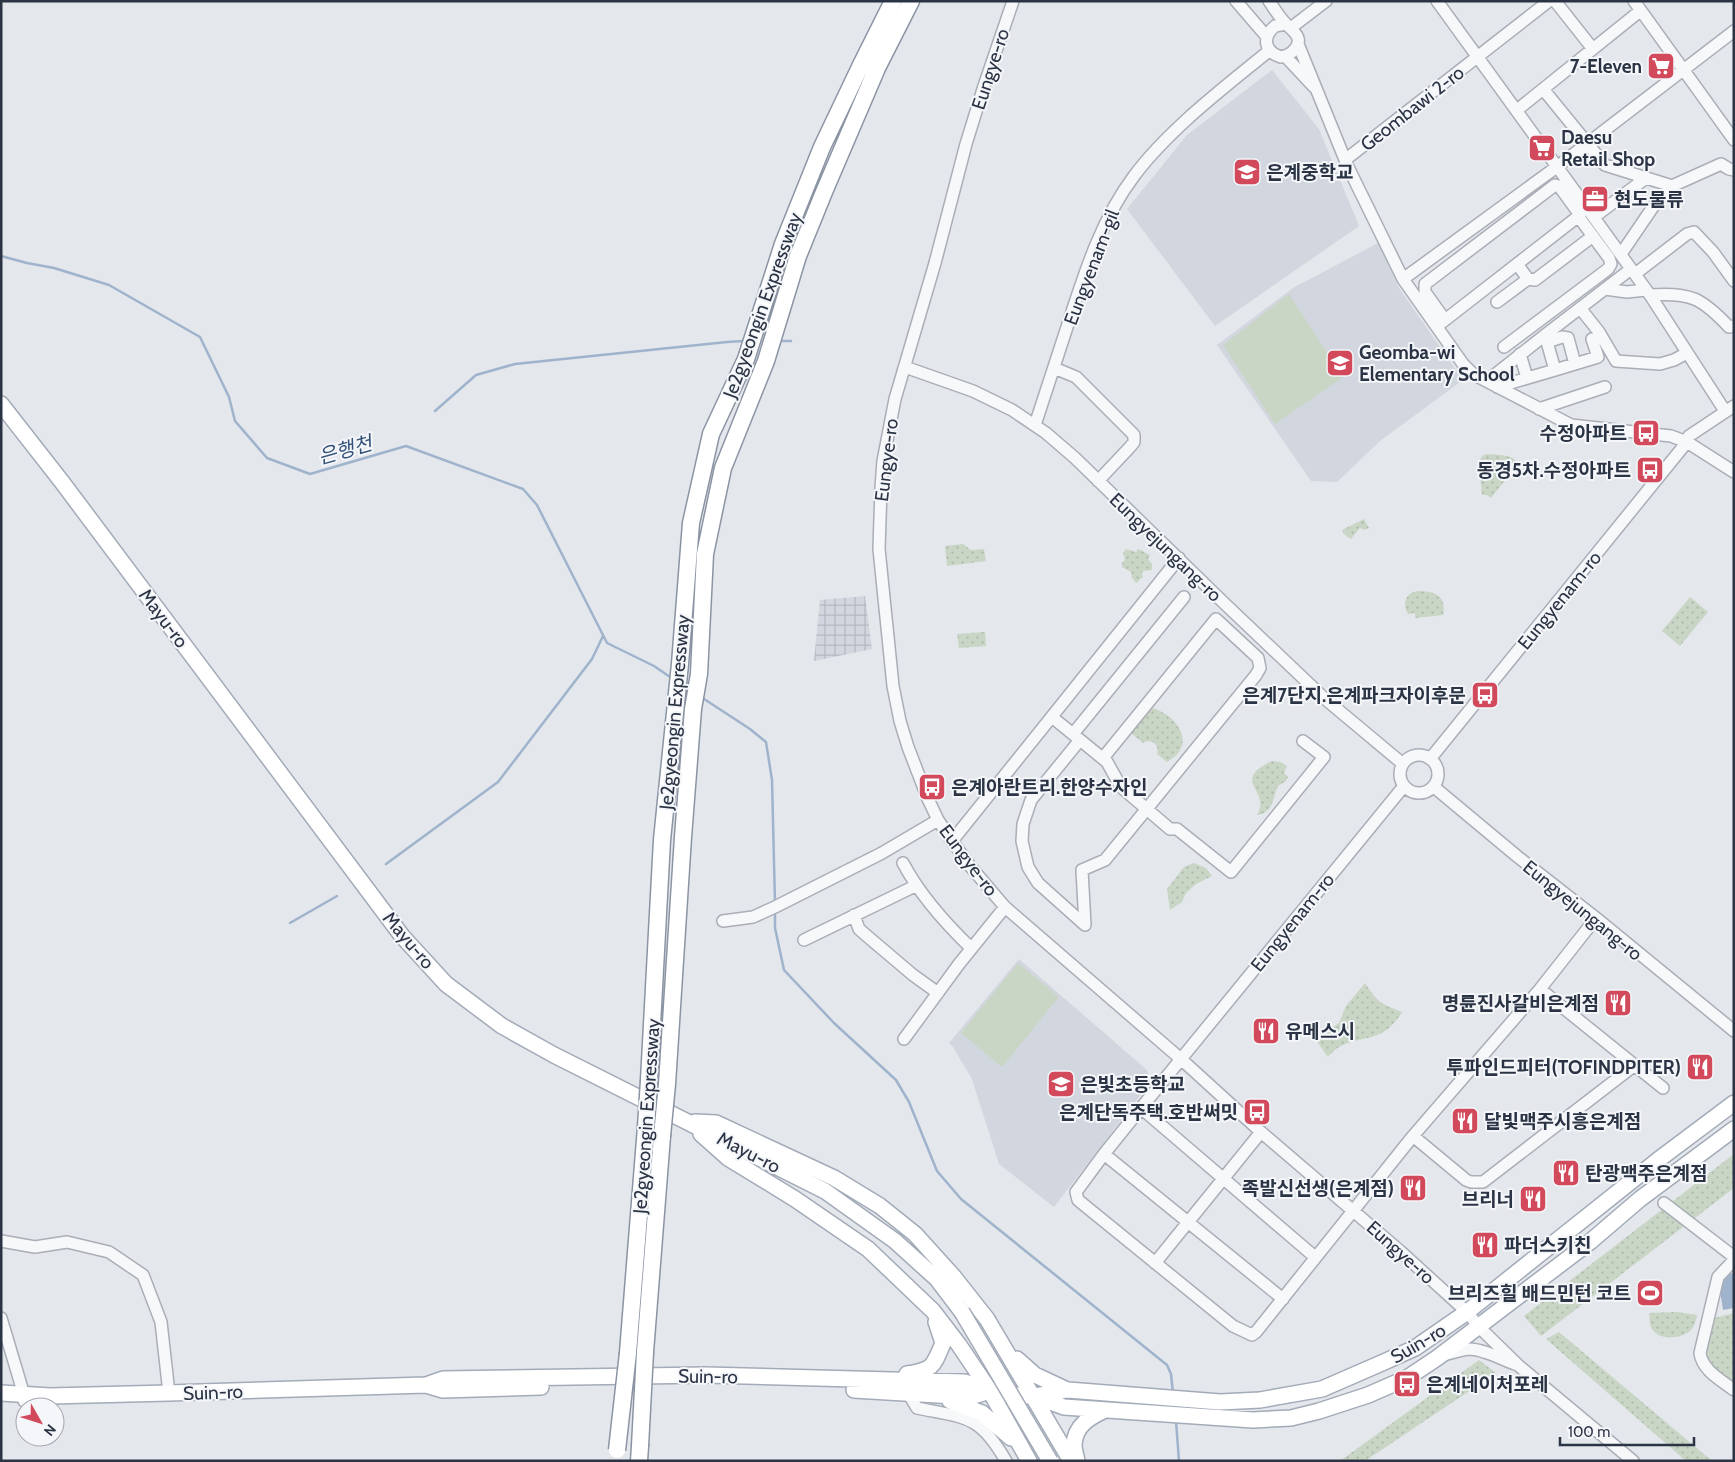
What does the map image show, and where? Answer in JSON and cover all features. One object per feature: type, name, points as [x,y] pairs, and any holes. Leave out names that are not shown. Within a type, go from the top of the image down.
[{"type":"highway","name":"Je2gyeongin Expressway","points":[[616,1456],[628,1353],[646,1127],[662,840],[680,664],[691,523],[712,434],[746,359],[783,244],[822,147],[893,1]]},
{"type":"highway","name":"Je2gyeongin Expressway","points":[[640,1454],[645,1352],[667,1084],[693,709],[699,674],[705,554],[723,468],[766,361],[798,256],[876,68],[911,1]]},
{"type":"main road","name":"Mayu-ro","points":[[1,404],[62,482],[402,936],[446,984],[502,1026],[554,1055],[825,1191],[895,1240],[937,1278],[962,1312],[1050,1461]]},
{"type":"main road","name":"Suin-ro","points":[[1034,1396],[1068,1390],[1220,1402],[1260,1400],[1322,1389],[1415,1348],[1468,1312],[1658,1160],[1734,1103]]},
{"type":"main road","points":[[686,1121],[728,1158],[795,1199],[868,1249],[933,1311],[990,1391],[1029,1461]]},
{"type":"main road","points":[[686,1121],[716,1123],[834,1178],[880,1206],[915,1234],[988,1319],[1071,1461]]},
{"type":"main road","name":"Suin-ro","points":[[53,1397],[426,1385],[443,1379],[706,1375],[965,1382],[990,1391],[1034,1396],[1064,1406],[1196,1417],[1253,1420],[1291,1418],[1368,1395],[1407,1378],[1479,1327],[1591,1241],[1640,1199],[1734,1129]]},
{"type":"main road","points":[[868,1380],[925,1371],[934,1363],[943,1343],[933,1311]]},
{"type":"main road","points":[[997,1336],[1020,1362],[1035,1375],[1068,1390]]},
{"type":"main road","name":"Suin-ro","points":[[426,1385],[443,1390],[703,1384],[908,1393],[970,1398],[990,1391]]},
{"type":"main road","name":"Suin-ro","points":[[1,1393],[19,1397]]},
{"type":"main road","points":[[935,1395],[982,1413],[1020,1445]]},
{"type":"main road","points":[[1077,1461],[1074,1444],[1079,1430],[1086,1419],[1105,1410]]},
{"type":"street","name":"Eungye-ro","points":[[1013,1],[966,144],[935,263],[906,367],[895,399],[883,460],[880,549],[888,648],[900,721],[916,770],[938,820],[952,842],[1005,907],[1182,1060],[1261,1132],[1354,1210],[1468,1312],[1479,1327],[1520,1366],[1633,1461]]},
{"type":"street","points":[[1236,1],[1267,37]]},
{"type":"street","points":[[1269,1],[1297,35],[1298,44],[1345,160],[1403,279],[1441,323]]},
{"type":"street","points":[[1298,44],[1293,51],[1285,56],[1277,55],[1270,50],[1266,42],[1267,37],[1275,26],[1289,26],[1326,1]]},
{"type":"street","name":"Geombawi 2-ro","points":[[1437,1],[1648,292],[1687,353],[1730,409]]},
{"type":"street","name":"Geombawi 2-ro","points":[[1345,160],[1549,1]]},
{"type":"street","points":[[1555,1],[1593,49]]},
{"type":"street","points":[[1517,110],[1593,49],[1637,6],[1734,140]]},
{"type":"street","points":[[1403,279],[1558,166],[1734,31]]},
{"type":"street","name":"Eungyenam-gil","points":[[1035,425],[1100,232],[1114,206],[1134,175],[1176,130],[1270,50]]},
{"type":"street","points":[[1285,56],[1319,92]]},
{"type":"street","points":[[1543,89],[1605,165],[1672,186]]},
{"type":"street","points":[[1621,254],[1658,201],[1672,186],[1722,164],[1734,170]]},
{"type":"street","points":[[1594,217],[1646,178]]},
{"type":"street","points":[[1504,347],[1611,264],[1609,258],[1578,216],[1580,215],[1559,186],[1555,185],[1425,284],[1425,292],[1463,364],[1473,374],[1571,424],[1671,436],[1687,442],[1734,472]]},
{"type":"street","points":[[1441,323],[1578,216]]},
{"type":"street","points":[[1492,384],[1520,354],[1546,338],[1605,289],[1687,234],[1694,232],[1713,252],[1734,281]]},
{"type":"street","points":[[1497,302],[1528,279],[1535,280],[1593,236]]},
{"type":"street","points":[[1517,264],[1528,279]]},
{"type":"street","points":[[1605,289],[1690,296],[1706,305],[1729,326],[1734,326]]},
{"type":"street","points":[[1580,308],[1599,332],[1616,362],[1660,364],[1674,360],[1687,353]]},
{"type":"street","points":[[1546,338],[1568,338],[1576,364]]},
{"type":"street","points":[[1546,338],[1555,370]]},
{"type":"street","points":[[1492,384],[1527,378],[1598,357],[1592,339]]},
{"type":"street","points":[[1520,354],[1527,378]]},
{"type":"street","name":"Eungyejungang-ro","points":[[906,367],[973,391],[1012,410],[1035,425],[1075,458],[1324,698],[1404,764]]},
{"type":"street","points":[[1054,368],[1076,377],[1134,435],[1134,442],[1098,481]]},
{"type":"street","points":[[1538,408],[1605,387]]},
{"type":"street","name":"Eungyenam-ro","points":[[1430,759],[1687,442],[1689,436],[1730,409]]},
{"type":"street","points":[[952,842],[1179,558]]},
{"type":"street","points":[[1103,758],[1216,619],[1258,658],[1260,668],[1256,675],[1105,860],[1082,870],[1085,925],[1038,883],[1025,858],[1022,841],[1023,824],[1031,800],[1184,598]]},
{"type":"street","points":[[1052,717],[1107,762],[1121,787],[1170,829],[1177,829],[1231,872],[1324,757],[1303,741]]},
{"type":"street","points":[[1413,756],[1425,756],[1430,759],[1438,769],[1437,782],[1434,787],[1418,794],[1408,790],[1404,786],[1400,775],[1404,764],[1413,756]]},
{"type":"street","name":"Eungyenam-ro","points":[[1155,1263],[1089,1209],[1076,1196],[1078,1188],[1404,786]]},
{"type":"street","name":"Eungyejungang-ro","points":[[1434,787],[1518,857],[1734,1030]]},
{"type":"street","points":[[723,921],[753,917],[775,907],[882,853],[938,820]]},
{"type":"street","points":[[903,863],[915,886],[971,948]]},
{"type":"street","points":[[804,940],[915,886]]},
{"type":"street","points":[[904,1039],[971,948],[1005,907]]},
{"type":"street","points":[[854,916],[860,929],[867,936],[913,975],[938,993]]},
{"type":"street","points":[[1261,1132],[1155,1263],[1233,1326],[1252,1335],[1413,1136],[1540,988],[1596,918]]},
{"type":"street","points":[[1540,988],[1663,1088]]},
{"type":"street","points":[[1413,1136],[1466,1180],[1483,1182],[1635,1065]]},
{"type":"street","points":[[1141,1108],[1222,1179],[1316,1257]]},
{"type":"street","points":[[1104,1154],[1282,1299]]},
{"type":"street","points":[[1664,1202],[1734,1258],[1718,1277],[1700,1345],[1700,1358],[1706,1368],[1734,1390]]},
{"type":"street","points":[[1,1241],[35,1247],[67,1242],[109,1252],[143,1275],[161,1322],[170,1393]]},
{"type":"street","points":[[1,1318],[24,1397]]},
{"type":"street","points":[[1438,1357],[1467,1349],[1484,1352],[1520,1366]]},
{"type":"street","points":[[908,1393],[917,1408],[970,1420],[983,1428],[994,1440],[1006,1461]]},
{"type":"shaded area","name":"은계중학교","points":[[1272,70],[1319,129],[1359,226],[1215,326],[1127,209],[1187,135]]},
{"type":"shaded area","name":"Geomba-wi Elementary School","points":[[1378,243],[1399,288],[1463,380],[1380,441],[1337,482],[1311,481],[1217,345],[1293,288]]},
{"type":"shaded area","points":[[865,596],[872,649],[814,661],[820,600]]},
{"type":"shaded area","name":"은빛초등학교","points":[[1019,959],[1147,1070],[1149,1076],[1146,1088],[1054,1207],[999,1164],[972,1079],[949,1043]]},
{"type":"green space","points":[[1289,294],[1343,377],[1275,424],[1223,345]]},
{"type":"green space","points":[[1487,454],[1513,458],[1518,464],[1491,498],[1487,495],[1482,495],[1479,462],[1482,456]]},
{"type":"green space","points":[[1364,519],[1369,528],[1364,530],[1360,528],[1351,539],[1344,534],[1342,530]]},
{"type":"green space","points":[[963,544],[971,550],[984,549],[986,561],[947,566],[945,546]]},
{"type":"green space","points":[[1126,549],[1136,552],[1138,549],[1150,555],[1148,559],[1152,564],[1152,570],[1143,571],[1143,577],[1136,583],[1132,578],[1131,572],[1122,567],[1122,563],[1125,560],[1123,553]]},
{"type":"green space","points":[[1418,591],[1430,592],[1438,596],[1443,603],[1443,615],[1415,618],[1415,613],[1408,614],[1405,606],[1406,600],[1410,594]]},
{"type":"green space","points":[[1690,597],[1708,612],[1680,646],[1662,631]]},
{"type":"green space","points":[[985,632],[986,646],[959,648],[957,634]]},
{"type":"green space","points":[[1148,707],[1167,715],[1175,722],[1183,738],[1182,747],[1177,755],[1167,762],[1157,754],[1158,751],[1154,743],[1149,741],[1143,743],[1129,731]]},
{"type":"green space","points":[[1272,761],[1280,762],[1287,766],[1284,773],[1288,777],[1286,781],[1278,786],[1270,808],[1257,815],[1260,799],[1252,780],[1254,774],[1260,768]]},
{"type":"green space","points":[[1194,863],[1206,868],[1212,876],[1196,884],[1186,893],[1182,902],[1170,910],[1167,889],[1184,867]]},
{"type":"green space","points":[[1018,963],[1059,997],[1002,1067],[961,1033]]},
{"type":"green space","points":[[1365,983],[1380,1002],[1402,1012],[1384,1032],[1346,1044],[1328,1057],[1311,1033],[1333,1027],[1339,1023],[1346,1006]]},
{"type":"green space","points":[[1734,1154],[1734,1188],[1541,1336],[1524,1316]]},
{"type":"green space","points":[[1677,1312],[1697,1315],[1691,1330],[1677,1337],[1665,1337],[1655,1333],[1650,1323],[1649,1313]]},
{"type":"green space","points":[[1734,1313],[1734,1381],[1732,1389],[1700,1358],[1707,1320]]},
{"type":"green space","points":[[1559,1332],[1712,1461],[1686,1461],[1546,1339]]},
{"type":"green space","points":[[1479,1360],[1496,1373],[1365,1461],[1340,1461]]},
{"type":"water","points":[[1734,1273],[1734,1308],[1723,1310],[1718,1277]]},
{"type":"waterway","name":"은행천","points":[[1,256],[54,268],[109,285],[200,337],[229,397],[235,421],[267,458],[310,474],[406,446],[523,489],[537,505],[607,643],[654,666],[673,679]]},
{"type":"waterway","points":[[435,411],[476,375],[515,364],[744,341]]},
{"type":"waterway","points":[[777,341],[791,341]]},
{"type":"waterway","points":[[386,864],[498,782],[592,659],[603,636]]},
{"type":"waterway","points":[[701,697],[750,729],[766,742],[772,780],[775,904]]},
{"type":"waterway","points":[[290,923],[337,896]]},
{"type":"waterway","points":[[775,912],[775,928],[784,970],[834,1023],[896,1080],[909,1102],[937,1171],[961,1199],[1167,1365],[1171,1374],[1173,1393]]},
{"type":"waterway","points":[[1176,1421],[1179,1461]]},
{"type":"place","name":"7-Eleven","points":[[1661,66]]},
{"type":"place","name":"Daesu Retail Shop","points":[[1542,148]]},
{"type":"place","name":"은계중학교","points":[[1247,172]]},
{"type":"place","name":"현도물류","points":[[1595,199]]},
{"type":"place","name":"Geomba-wi Elementary School","points":[[1340,363]]},
{"type":"place","name":"수정아파트","points":[[1646,433]]},
{"type":"place","name":"동경5차.수정아파트","points":[[1650,470]]},
{"type":"place","name":"은계7단지.은계파크자이후문","points":[[1485,695]]},
{"type":"place","name":"은계아란트리.한양수자인","points":[[932,787]]},
{"type":"place","name":"명륜진사갈비은계점","points":[[1618,1003]]},
{"type":"place","name":"유메스시","points":[[1266,1031]]},
{"type":"place","name":"투파인드피터(TOFINDPITER)","points":[[1700,1067]]},
{"type":"place","name":"은빛초등학교","points":[[1061,1084]]},
{"type":"place","name":"은계단독주택.호반써밋","points":[[1257,1112]]},
{"type":"place","name":"달빛맥주시흥은계점","points":[[1465,1121]]},
{"type":"place","name":"탄광맥주은계점","points":[[1566,1173]]},
{"type":"place","name":"족발신선생(은계점)","points":[[1413,1188]]},
{"type":"place","name":"브리너","points":[[1533,1199]]},
{"type":"place","name":"파더스키친","points":[[1485,1245]]},
{"type":"place","name":"브리즈힐 배드민턴 코트","points":[[1650,1293]]},
{"type":"place","name":"은계네이처포레","points":[[1407,1384]]}]
